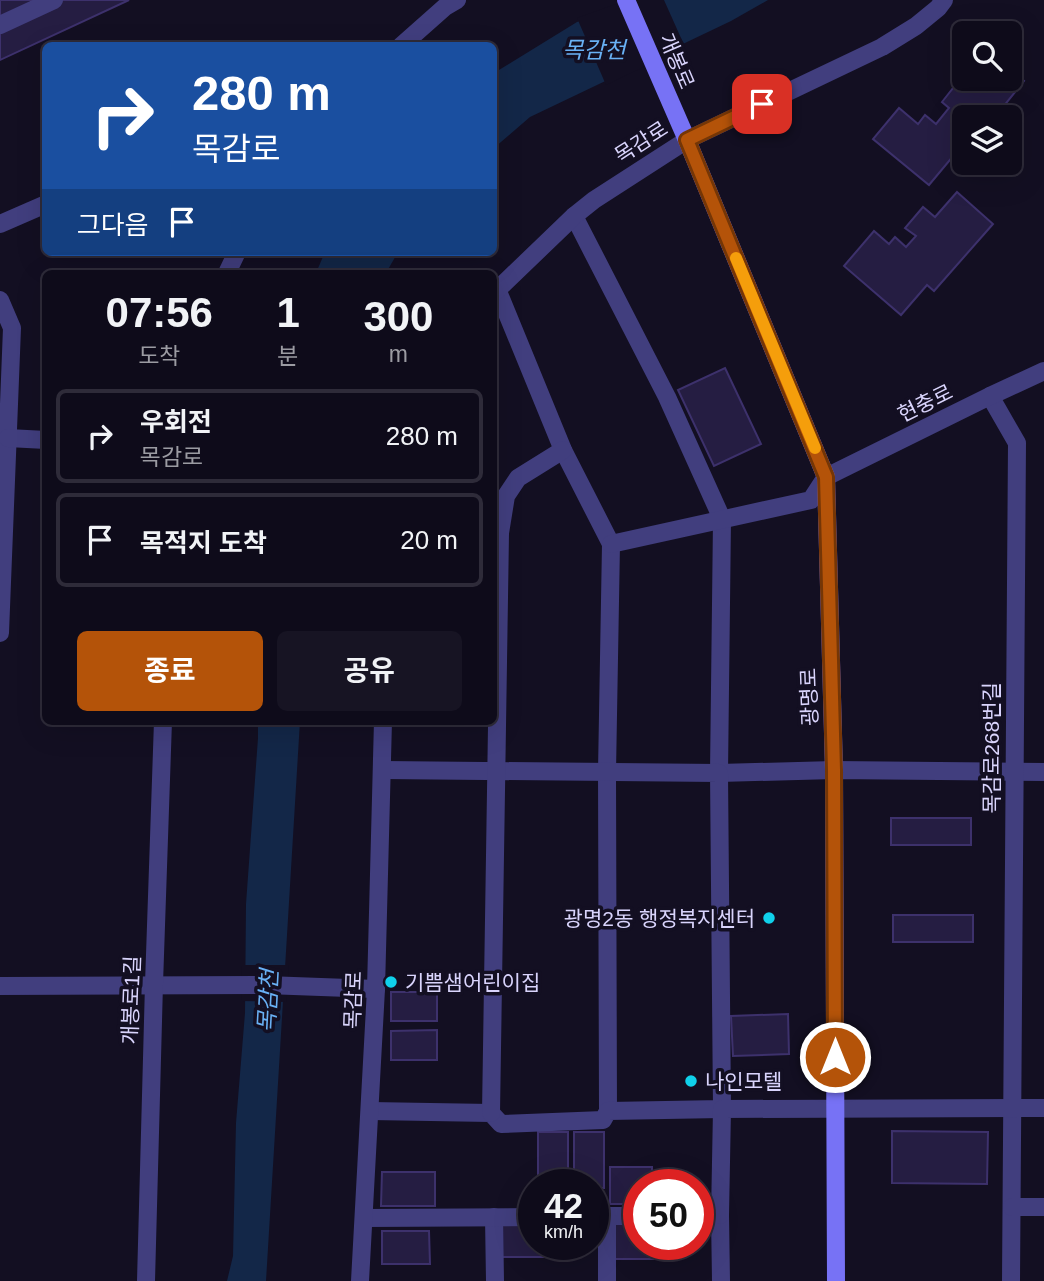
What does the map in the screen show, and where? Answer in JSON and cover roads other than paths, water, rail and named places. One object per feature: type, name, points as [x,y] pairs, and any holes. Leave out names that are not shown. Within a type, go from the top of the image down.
[{"type":"main road","name":"개봉로","points":[[626,0],[687,140]]},
{"type":"main road","name":"광명로","points":[[687,140],[826,477],[834,770],[836,1281]]},
{"type":"street","points":[[0,25],[54,0]]},
{"type":"street","points":[[406,42],[445,7],[457,0]]},
{"type":"street","name":"목감로","points":[[497,289],[594,200],[687,140],[882,47],[916,26],[944,0]]},
{"type":"street","points":[[0,224],[42,206]]},
{"type":"street","points":[[574,216],[667,397],[722,519],[719,773],[721,1281]]},
{"type":"street","points":[[497,296],[563,450],[611,544],[607,772],[608,1111],[603,1120],[501,1124],[491,1113],[497,725]]},
{"type":"street","points":[[0,300],[12,328],[0,633]]},
{"type":"street","name":"현충로","points":[[826,477],[1044,371]]},
{"type":"street","name":"목감로268번길","points":[[990,396],[1017,443],[1011,1281]]},
{"type":"street","points":[[8,438],[42,440]]},
{"type":"street","points":[[497,712],[500,533],[506,496],[518,478],[563,450]]},
{"type":"street","points":[[611,544],[811,500],[826,477]]},
{"type":"street","name":"개봉로1길","points":[[146,1281],[163,725]]},
{"type":"street","name":"목감로","points":[[360,1281],[376,989],[383,725]]},
{"type":"street","points":[[383,770],[1044,772]]},
{"type":"street","points":[[0,986],[154,984],[376,989]]},
{"type":"street","points":[[608,1111],[1044,1108]]},
{"type":"street","points":[[370,1111],[491,1113]]},
{"type":"street","points":[[1012,1207],[1044,1207]]},
{"type":"street","points":[[714,1215],[720,1215]]},
{"type":"street","points":[[494,1217],[495,1281]]},
{"type":"street","points":[[365,1218],[518,1217]]},
{"type":"street","points":[[605,1260],[607,1281]]},
{"type":"water","name":"목감천","points":[[638,0],[768,0],[731,21],[530,117],[497,145],[497,71],[577,22]]},
{"type":"water","points":[[323,256],[396,256],[388,270],[317,270]]},
{"type":"water","name":"목감천","points":[[258,725],[300,725],[266,1281],[227,1281],[233,1256],[236,1123],[245,1013],[246,904]]},
{"type":"place","name":"광명2동 행정복지센터","points":[[769,918]]},
{"type":"place","name":"기쁨샘어린이집","points":[[391,982]]},
{"type":"place","name":"나인모텔","points":[[691,1081]]}]
